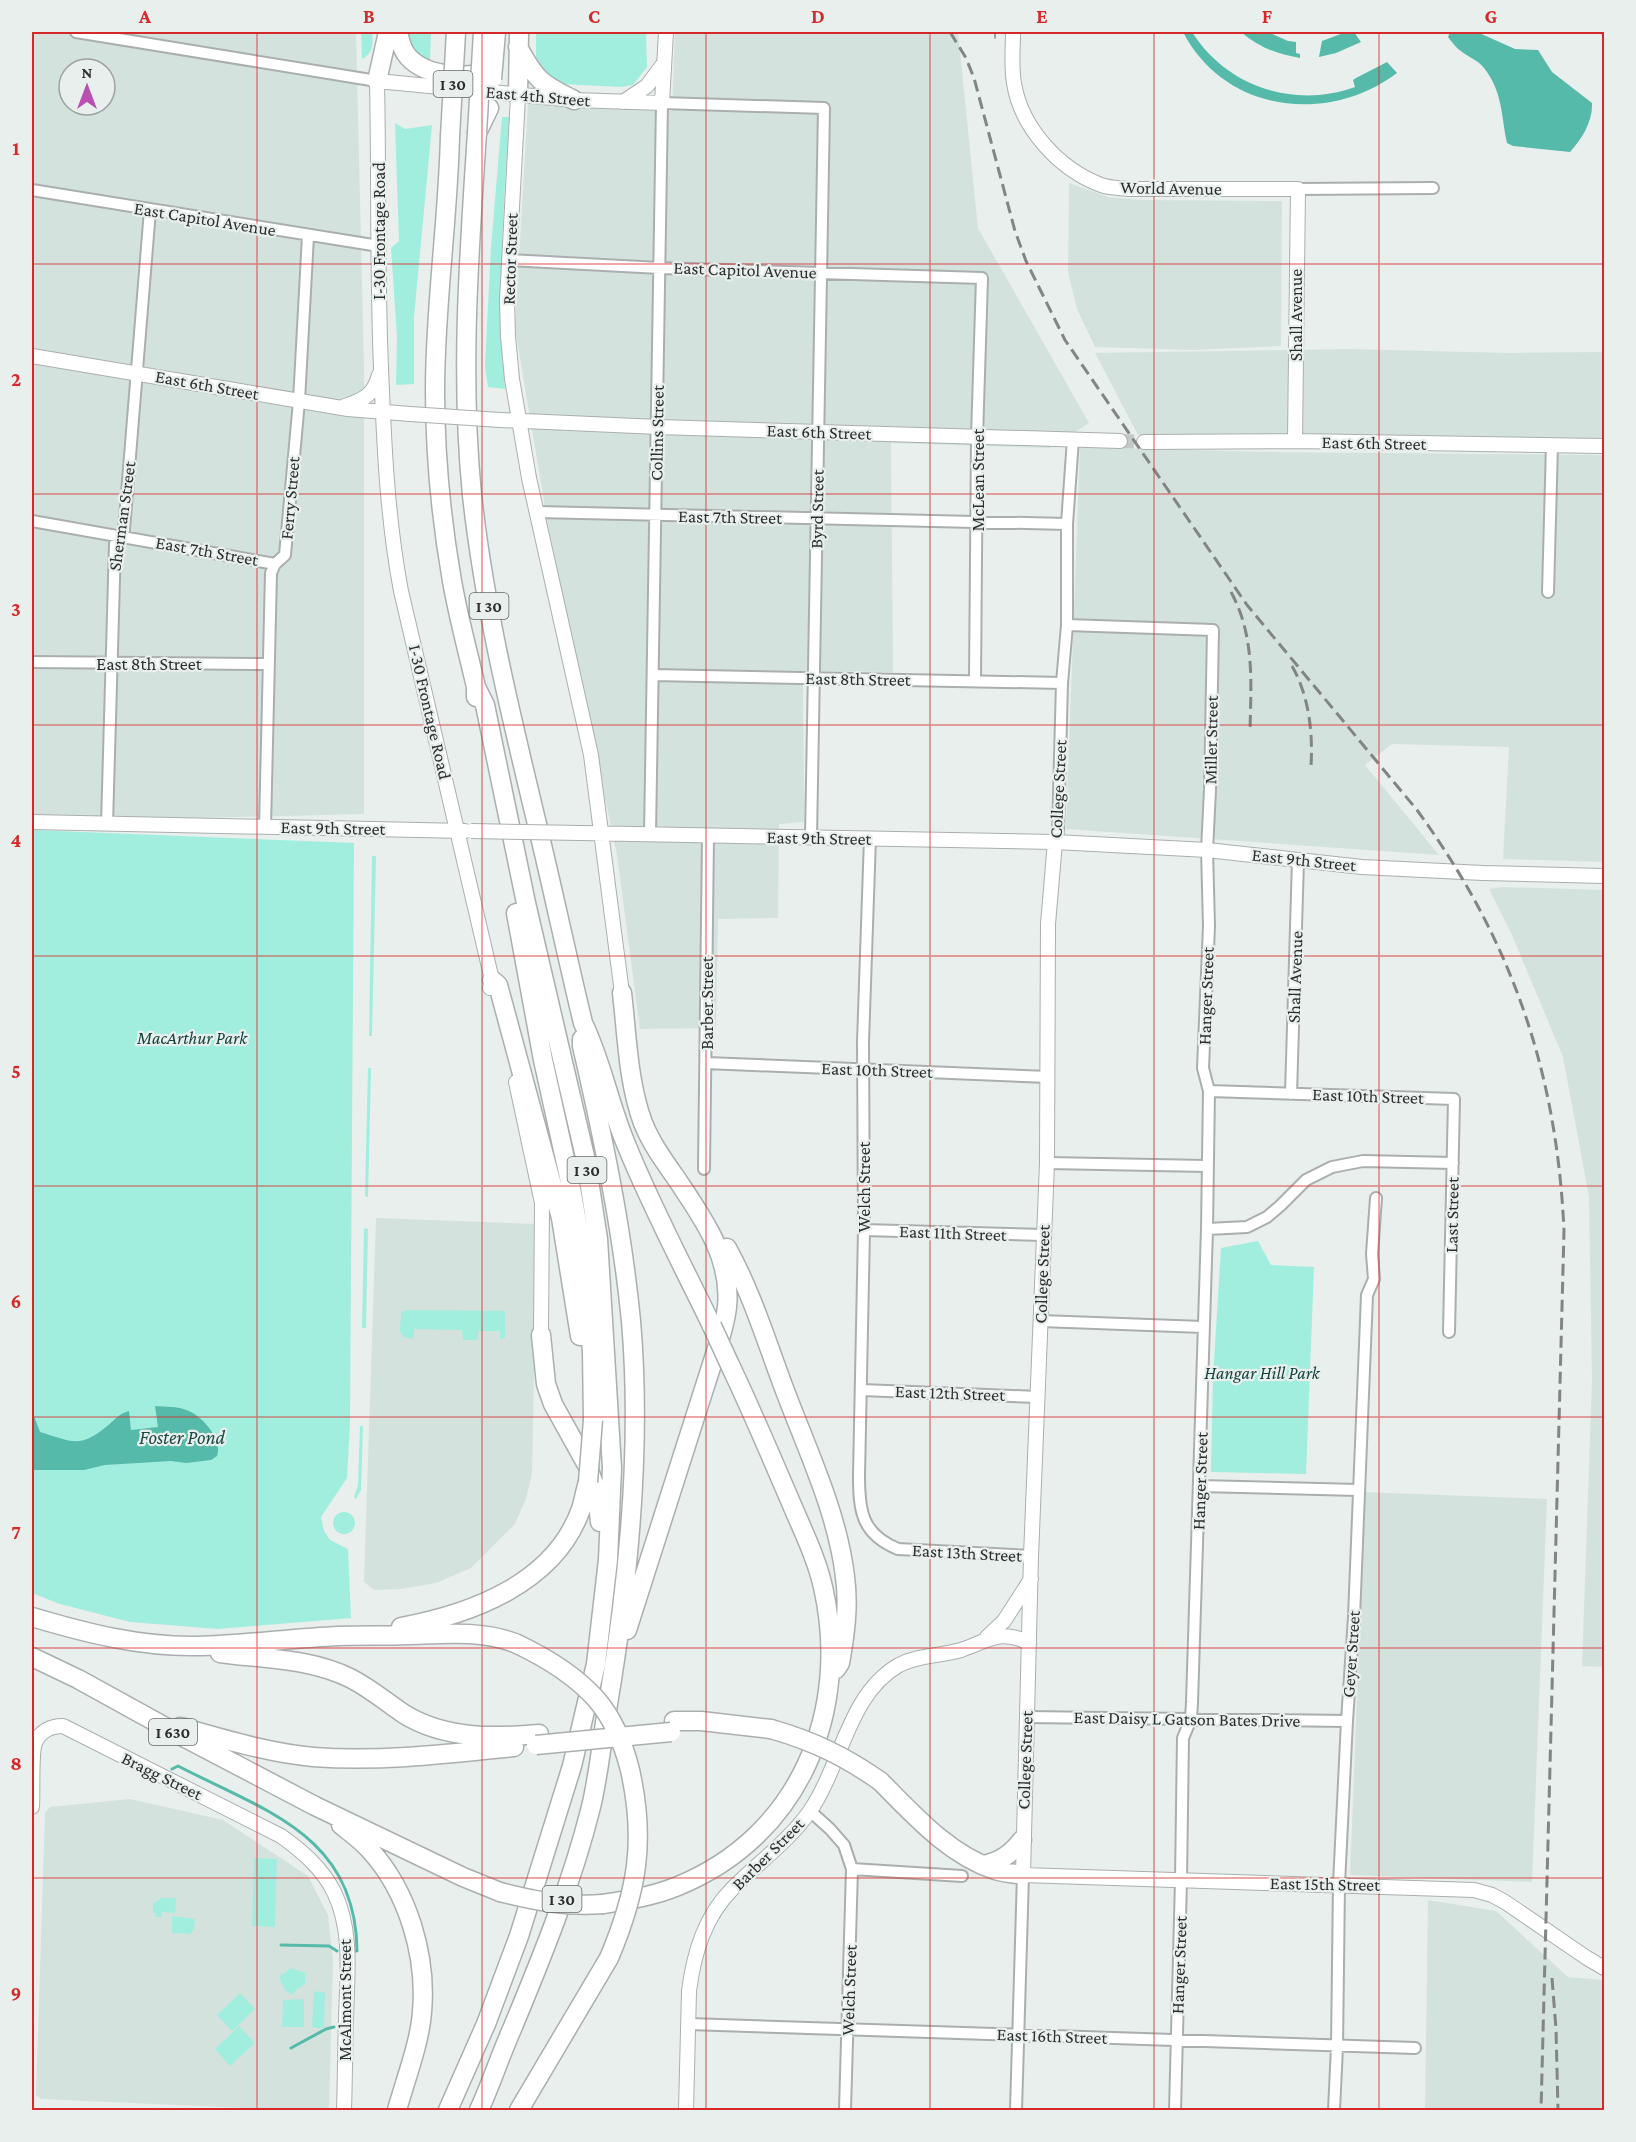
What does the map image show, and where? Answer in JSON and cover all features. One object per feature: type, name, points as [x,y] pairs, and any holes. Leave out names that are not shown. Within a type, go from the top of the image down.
[{"type":"highway","points":[[377,81],[388,32]]},
{"type":"highway","points":[[398,32],[401,47],[407,56],[426,70],[469,75],[483,73],[487,70],[491,60],[495,32]]},
{"type":"highway","name":"I 30","points":[[448,2110],[486,2024],[519,1936],[572,1766],[597,1664],[608,1560],[612,1468],[598,1239],[586,1161],[526,903],[485,705],[476,687],[452,582],[442,513],[435,392],[436,324],[449,175],[456,32]]},
{"type":"highway","name":"I 30","points":[[478,2110],[524,2000],[567,1885],[591,1805],[622,1609],[632,1499],[634,1373],[626,1271],[617,1204],[582,1046],[583,1023],[513,724],[485,582],[472,496],[466,318],[483,32]]},
{"type":"highway","points":[[477,133],[489,108],[495,32]]},
{"type":"highway","points":[[518,40],[518,96]]},
{"type":"highway","points":[[518,40],[531,71],[548,87],[574,100]]},
{"type":"highway","points":[[338,1636],[404,1626],[447,1615],[487,1602],[523,1582],[549,1559],[567,1537],[581,1509],[588,1482],[593,1420],[592,1352],[583,1255],[477,718],[476,687]]},
{"type":"highway","points":[[492,980],[498,985],[561,1218],[593,1420]]},
{"type":"highway","points":[[612,1678],[709,1375],[727,1310],[727,1279],[724,1262],[700,1214],[647,1132],[637,1103],[622,993]]},
{"type":"highway","points":[[315,1806],[463,1877],[500,1892],[554,1904],[580,1906],[603,1904],[643,1897],[686,1883],[735,1854],[772,1820],[794,1790],[813,1752],[825,1711],[832,1659],[828,1612],[817,1566],[757,1424],[633,1162],[612,1110],[595,1048],[583,1023]]},
{"type":"highway","points":[[674,1175],[717,1231],[742,1279],[823,1491],[837,1536],[846,1579],[846,1624],[840,1663],[830,1677]]},
{"type":"highway","points":[[541,1335],[546,1384],[553,1404],[588,1467],[597,1493],[601,1535],[597,1664]]},
{"type":"highway","points":[[32,1617],[98,1636],[257,1658],[288,1659],[322,1667],[350,1678],[406,1715],[435,1727],[464,1735],[538,1739]]},
{"type":"highway","points":[[164,1645],[198,1646],[338,1636],[440,1633],[500,1637],[541,1655],[598,1701],[612,1722],[626,1754],[635,1796],[639,1832],[636,1872],[628,1910],[609,1958],[519,2110]]},
{"type":"highway","name":"I 630","points":[[32,1657],[315,1806]]},
{"type":"highway","points":[[149,1718],[240,1744],[312,1756],[400,1758],[538,1739],[673,1727],[701,1721],[771,1729],[821,1745],[852,1761],[880,1781],[948,1846],[971,1860],[996,1871],[1023,1875]]},
{"type":"highway","points":[[315,1806],[369,1849],[388,1875],[407,1912],[416,1943],[423,1980],[422,2014],[399,2104]]},
{"type":"highway","points":[[984,1865],[997,1862],[1011,1853],[1022,1840]]},
{"type":"main road","name":"Collins Street","points":[[662,103],[666,32]]},
{"type":"main road","name":"World Avenue","points":[[1013,32],[1014,83],[1023,113],[1044,145],[1068,168],[1102,186],[1128,189],[1298,189]]},
{"type":"main road","points":[[623,102],[647,86],[664,63]]},
{"type":"main road","name":"East 4th Street","points":[[377,81],[518,96],[662,103]]},
{"type":"main road","name":"I-30 Frontage Road","points":[[377,81],[382,413],[392,545],[401,591],[464,831],[492,980],[490,988],[516,1084],[542,1203],[541,1335]]},
{"type":"main road","name":"Rector Street","points":[[518,96],[509,260],[508,337],[518,421]]},
{"type":"main road","name":"Shall Avenue","points":[[1295,441],[1298,189]]},
{"type":"main road","name":"East 6th Street","points":[[32,356],[382,413],[657,427],[1120,441]]},
{"type":"main road","points":[[340,407],[362,401],[371,394],[381,368]]},
{"type":"main road","points":[[518,421],[591,755],[622,993]]},
{"type":"main road","name":"East 6th Street","points":[[1144,442],[1295,441],[1605,446]]},
{"type":"main road","name":"East 9th Street","points":[[32,822],[1054,842],[1207,850],[1427,870],[1605,876]]},
{"type":"main road","name":"College Street","points":[[1023,1875],[1022,1840],[1030,1579],[1041,1321],[1042,1235],[1047,1163],[1048,924],[1054,842]]},
{"type":"main road","name":"Barber Street","points":[[980,1642],[1004,1622],[1030,1579]]},
{"type":"main road","points":[[1004,1622],[1029,1624]]},
{"type":"main road","name":"Barber Street","points":[[686,2110],[692,1971],[696,1952],[709,1921],[733,1888],[777,1849],[810,1811],[829,1779],[859,1707],[874,1684],[905,1663],[963,1649],[980,1642],[1007,1635],[1029,1643]]},
{"type":"main road","name":"Bragg Street","points":[[32,1798],[35,1744],[46,1730],[54,1726],[63,1726],[281,1836],[317,1866],[334,1891]]},
{"type":"main road","name":"East 15th Street","points":[[1023,1875],[1455,1888],[1483,1892],[1505,1902],[1605,1968]]},
{"type":"main road","name":"McAlmont Street","points":[[334,1891],[344,1918],[348,1961],[344,2110]]},
{"type":"street","name":"East 4th Street","points":[[76,32],[377,81]]},
{"type":"street","name":"East 4th Street","points":[[662,103],[824,108]]},
{"type":"street","name":"Collins Street","points":[[650,834],[662,103]]},
{"type":"street","name":"Byrd Street","points":[[811,837],[824,108]]},
{"type":"street","name":"World Avenue","points":[[1298,189],[1433,188]]},
{"type":"street","name":"East Capitol Avenue","points":[[32,190],[379,246]]},
{"type":"street","name":"Sherman Street","points":[[107,824],[115,544],[124,530],[150,210]]},
{"type":"street","name":"Ferry Street","points":[[265,827],[267,664],[271,573],[275,564],[285,555],[299,401],[308,236]]},
{"type":"street","name":"East Capitol Avenue","points":[[509,260],[982,278]]},
{"type":"street","name":"McLean Street","points":[[975,681],[977,437],[982,278]]},
{"type":"street","name":"College Street","points":[[1054,842],[1058,832],[1062,683],[1067,625],[1067,524],[1073,439]]},
{"type":"street","points":[[1548,592],[1552,445]]},
{"type":"street","name":"East 7th Street","points":[[537,512],[1067,524]]},
{"type":"street","name":"East 7th Street","points":[[32,521],[275,564]]},
{"type":"street","name":"Miller Street","points":[[1067,625],[1213,630],[1207,850]]},
{"type":"street","name":"East 8th Street","points":[[32,662],[267,664]]},
{"type":"street","name":"East 8th Street","points":[[653,675],[1062,683]]},
{"type":"street","name":"Barber Street","points":[[704,1169],[708,836]]},
{"type":"street","name":"Welch Street","points":[[870,838],[864,1070],[864,1230],[859,1500],[861,1515],[872,1532]]},
{"type":"street","name":"Hanger Street","points":[[1175,2110],[1183,1738],[1191,1719],[1207,1229],[1209,1091],[1203,1068],[1209,926],[1207,850]]},
{"type":"street","name":"Shall Avenue","points":[[1291,1094],[1298,860]]},
{"type":"street","name":"East 10th Street","points":[[706,1063],[1048,1077]]},
{"type":"street","name":"East 10th Street","points":[[1209,1091],[1454,1099]]},
{"type":"street","name":"Last Street","points":[[1449,1332],[1454,1099]]},
{"type":"street","points":[[1207,1229],[1247,1227],[1280,1206],[1306,1180],[1332,1167],[1363,1161],[1453,1163]]},
{"type":"street","points":[[1047,1163],[1207,1166]]},
{"type":"street","name":"Geyer Street","points":[[1334,2110],[1339,1884],[1354,1617],[1367,1295],[1374,1280],[1372,1254],[1376,1198]]},
{"type":"street","name":"East 11th Street","points":[[864,1230],[1042,1235]]},
{"type":"street","points":[[1041,1321],[1203,1327]]},
{"type":"street","name":"East 12th Street","points":[[862,1390],[1038,1397]]},
{"type":"street","points":[[1199,1486],[1358,1490]]},
{"type":"street","name":"East 13th Street","points":[[872,1532],[889,1545],[903,1550],[1031,1556]]},
{"type":"street","name":"East Daisy L Gatson Bates Drive","points":[[1026,1717],[1347,1721]]},
{"type":"street","points":[[810,1811],[844,1845],[852,1869],[962,1876]]},
{"type":"street","name":"Welch Street","points":[[845,2110],[852,1869]]},
{"type":"street","name":"College Street","points":[[1016,2110],[1023,1875]]},
{"type":"street","name":"East 16th Street","points":[[689,2024],[1415,2048]]},
{"type":"shaded area","points":[[32,32],[356,32],[364,365],[364,814],[32,822]]},
{"type":"shaded area","points":[[675,32],[958,32],[978,228],[1089,423],[1050,448],[891,443],[893,672],[803,671],[804,822],[779,824],[778,918],[718,919],[716,1028],[640,1029],[617,855],[548,525],[515,328],[528,103],[672,111]]},
{"type":"shaded area","points":[[1069,183],[1108,197],[1141,200],[1282,201],[1281,346],[1193,350],[1095,347],[1077,309],[1068,273]]},
{"type":"shaded area","points":[[1349,349],[1509,353],[1604,352],[1604,438],[1138,435],[1095,353]]},
{"type":"shaded area","points":[[1080,447],[1270,452],[1604,455],[1604,862],[1503,859],[1509,747],[1392,744],[1365,765],[1439,855],[1066,829]]},
{"type":"shaded area","points":[[1503,887],[1604,890],[1604,1667],[1582,1666],[1592,1381],[1589,1197],[1563,1057],[1512,935],[1489,889]]},
{"type":"shaded area","points":[[376,1218],[537,1224],[532,1474],[526,1499],[515,1524],[471,1568],[436,1583],[401,1589],[374,1590],[364,1582]]},
{"type":"shaded area","points":[[1365,1492],[1547,1499],[1532,1882],[1350,1875]]},
{"type":"shaded area","points":[[130,1799],[223,1820],[308,1876],[328,1915],[333,1960],[329,2110],[41,2099],[36,2095],[45,1813],[50,1807]]},
{"type":"shaded area","points":[[1428,1900],[1496,1911],[1568,1977],[1604,1980],[1604,2110],[1425,2110]]},
{"type":"green space","points":[[361,32],[372,32],[373,40],[371,51],[362,59]]},
{"type":"green space","points":[[402,32],[431,32],[430,63],[425,64]]},
{"type":"green space","points":[[536,32],[646,32],[647,67],[633,85],[621,87],[560,84],[549,77],[536,57]]},
{"type":"green space","points":[[502,117],[509,117],[501,287],[505,389],[488,387],[485,366],[491,247]]},
{"type":"green space","points":[[395,123],[405,129],[432,125],[414,317],[414,384],[396,385],[397,336],[391,248],[399,241]]},
{"type":"green space","name":"MacArthur Park","points":[[32,830],[354,843],[350,1423],[347,1478],[321,1517],[324,1531],[330,1540],[348,1549],[351,1618],[218,1629],[130,1622],[60,1604],[32,1593]]},
{"type":"green space","points":[[372,856],[376,856],[372,1036],[369,1036]]},
{"type":"green space","points":[[368,1068],[371,1068],[368,1197],[365,1196]]},
{"type":"green space","points":[[364,1228],[368,1229],[366,1328],[362,1328]]},
{"type":"green space","name":"Hangar Hill Park","points":[[1258,1241],[1271,1265],[1314,1267],[1306,1474],[1211,1472],[1213,1377],[1221,1248]]},
{"type":"green space","points":[[405,1310],[505,1311],[505,1338],[500,1339],[500,1331],[478,1331],[478,1340],[463,1340],[462,1330],[414,1329],[414,1337],[410,1339],[404,1337],[400,1331],[401,1313]]},
{"type":"green space","points":[[360,1426],[363,1426],[361,1490],[356,1499],[354,1497],[358,1485]]},
{"type":"green space","points":[[344,1512],[352,1515],[355,1523],[352,1531],[344,1534],[336,1531],[333,1523],[336,1515]]},
{"type":"green space","points":[[254,1858],[277,1859],[275,1927],[252,1926]]},
{"type":"green space","points":[[161,1898],[176,1898],[175,1913],[162,1912],[162,1917],[156,1917],[153,1904]]},
{"type":"green space","points":[[172,1916],[195,1919],[194,1929],[190,1934],[172,1933]]},
{"type":"green space","points":[[291,1968],[305,1973],[305,1984],[292,1995],[285,1990],[280,1979],[281,1973]]},
{"type":"green space","points":[[317,1991],[325,1993],[324,2028],[313,2028],[312,2025],[314,1993]]},
{"type":"green space","points":[[240,1993],[255,2009],[232,2031],[217,2015]]},
{"type":"green space","points":[[304,1999],[304,2027],[282,2027],[283,2000]]},
{"type":"green space","points":[[239,2026],[255,2043],[230,2066],[215,2049]]},
{"type":"water","points":[[1183,32],[1192,32],[1224,67],[1243,79],[1286,94],[1332,93],[1355,87],[1353,80],[1387,62],[1397,73],[1370,89],[1340,100],[1310,104],[1280,102],[1251,94],[1224,80],[1201,59]]},
{"type":"water","points":[[1241,32],[1268,32],[1296,42],[1296,53],[1300,54],[1300,58],[1268,49]]},
{"type":"water","points":[[1346,32],[1354,32],[1361,42],[1336,53],[1319,57],[1322,41]]},
{"type":"water","points":[[1450,32],[1477,32],[1515,49],[1538,50],[1552,72],[1592,103],[1591,116],[1586,129],[1570,152],[1513,146],[1507,143],[1495,86],[1479,63],[1456,47],[1448,37]]},
{"type":"water","name":"Foster Pond","points":[[155,1406],[181,1408],[200,1418],[214,1436],[217,1443],[217,1456],[211,1460],[186,1463],[171,1461],[105,1465],[84,1470],[32,1470],[32,1411],[40,1432],[67,1440],[81,1441],[97,1434],[129,1411],[131,1430],[158,1427]]},
{"type":"waterway","points":[[172,1769],[178,1766],[273,1814],[300,1832],[323,1853],[341,1879],[353,1912],[357,1951],[355,1951]]},
{"type":"waterway","points":[[281,1945],[329,1946],[337,1951]]},
{"type":"waterway","points":[[291,2048],[334,2027]]},
{"type":"tunnel","points":[[1120,441],[1144,442]]},
{"type":"tram line","points":[[995,32],[995,38]]},
{"type":"railway","points":[[950,32],[966,58],[974,78],[1015,231],[1026,261],[1065,340],[1247,605],[1417,810],[1450,859],[1479,908],[1503,958],[1523,1009],[1539,1061],[1560,1172],[1564,1231],[1541,2110]]},
{"type":"railway","points":[[1231,592],[1239,609],[1248,643],[1251,678],[1250,731]]},
{"type":"railway","points":[[1292,666],[1309,714],[1311,766]]},
{"type":"railway","points":[[1552,1978],[1558,2110]]}]
